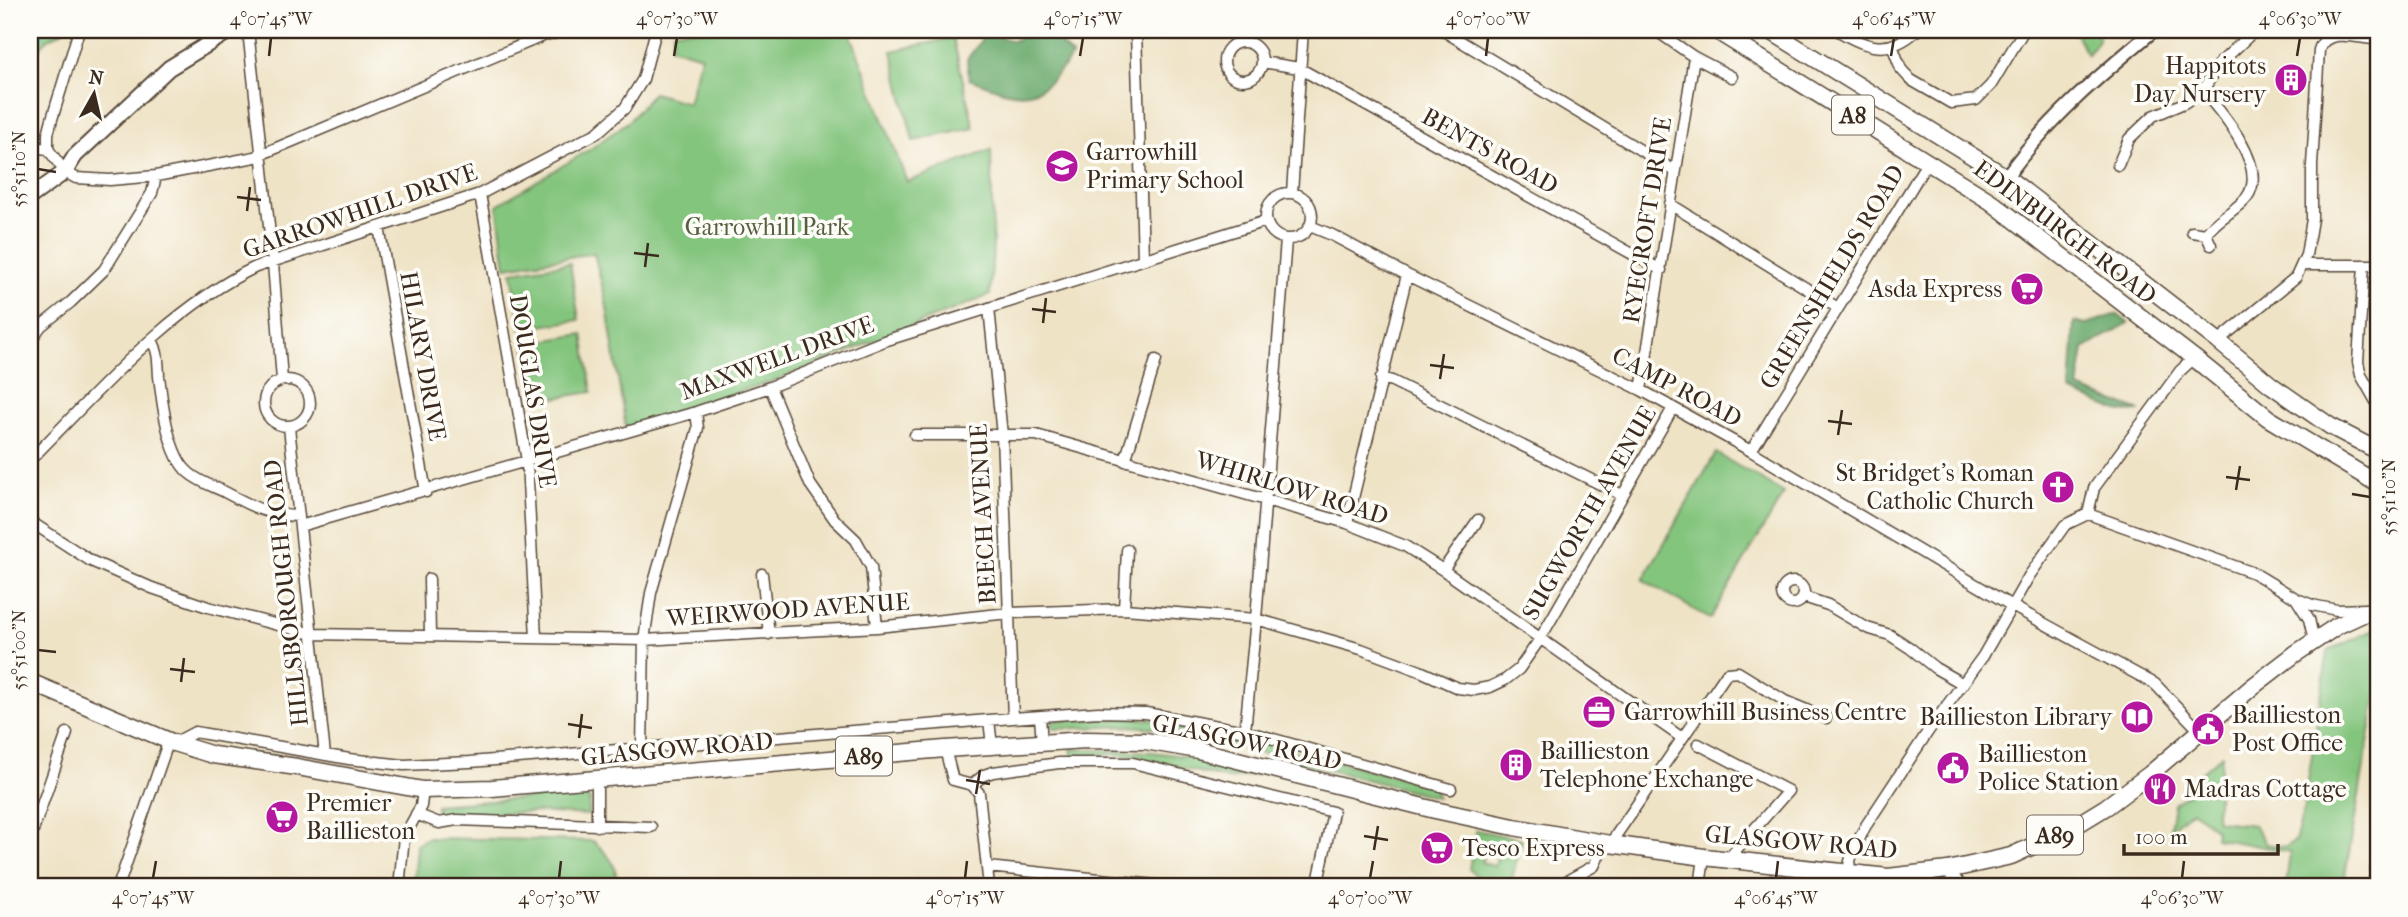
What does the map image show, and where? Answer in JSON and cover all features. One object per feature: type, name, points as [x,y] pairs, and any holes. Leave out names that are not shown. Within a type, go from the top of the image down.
[{"type":"main road","points":[[30,197],[65,172],[75,156],[169,68],[231,30]]},
{"type":"main road","name":"EDINBURGH ROAD","points":[[1715,30],[1990,201],[2268,418],[2378,484]]},
{"type":"main road","name":"EDINBURGH ROAD","points":[[1769,30],[2006,177],[2271,385],[2323,421],[2378,451]]},
{"type":"main road","points":[[1897,142],[1913,118]]},
{"type":"main road","points":[[1990,201],[2006,177]]},
{"type":"main road","points":[[2194,358],[2218,341]]},
{"type":"main road","name":"A89","points":[[2314,641],[2337,626],[2375,608]]},
{"type":"main road","name":"GLASGOW ROAD","points":[[30,682],[172,741],[213,755],[299,759],[348,776],[423,790],[492,788],[945,749],[1120,740],[1175,745],[1455,814],[1609,844],[1888,877],[1948,870],[2011,856],[2070,829],[2106,807],[2252,687],[2314,641]]},
{"type":"street","points":[[79,30],[50,126],[48,149],[65,172],[76,178],[110,180],[156,176],[262,154],[543,36],[570,30]]},
{"type":"street","points":[[248,30],[273,263],[282,380]]},
{"type":"street","name":"GARROWHILL DRIVE","points":[[30,460],[152,340],[233,278],[256,267],[480,194],[597,133],[625,108],[643,79],[656,30]]},
{"type":"street","points":[[1136,30],[1143,258]]},
{"type":"street","points":[[1292,193],[1299,68],[1304,30]]},
{"type":"street","points":[[1442,30],[1675,171]]},
{"type":"street","points":[[1655,30],[1693,57],[1732,77]]},
{"type":"street","points":[[1837,30],[1865,45],[1892,46],[1917,30]]},
{"type":"street","points":[[1892,46],[1901,69],[1912,80],[1951,103],[1976,100],[1991,85],[2024,30]]},
{"type":"street","points":[[2006,177],[2031,142],[2090,82],[2154,30]]},
{"type":"street","points":[[2118,165],[2129,139],[2153,116],[2184,103],[2203,91],[2217,66],[2255,30]]},
{"type":"street","points":[[2218,341],[2296,277],[2303,265],[2312,219],[2312,165],[2320,46],[2331,36],[2378,40]]},
{"type":"street","name":"RYECROFT DRIVE","points":[[1641,390],[1693,57]]},
{"type":"street","name":"BENTS ROAD","points":[[1262,62],[1299,68],[1661,270]]},
{"type":"street","points":[[2203,91],[2218,108],[2248,155],[2254,176],[2251,191],[2246,198],[2235,209],[2218,219],[2206,234]]},
{"type":"street","points":[[30,146],[48,149]]},
{"type":"street","name":"GREENSHIELDS ROAD","points":[[1751,451],[1928,161]]},
{"type":"street","points":[[30,341],[41,326],[104,270],[152,193],[156,176]]},
{"type":"street","points":[[1292,193],[1305,199],[1312,212],[1310,226],[1300,237],[1286,240],[1273,234],[1266,221],[1267,206],[1272,200],[1292,193]]},
{"type":"street","name":"DOUGLAS DRIVE","points":[[480,194],[527,461],[536,638]]},
{"type":"street","points":[[1670,204],[1838,308]]},
{"type":"street","name":"MAXWELL DRIVE","points":[[299,521],[426,492],[696,412],[770,387],[884,341],[1266,221]]},
{"type":"street","name":"CAMP ROAD","points":[[1310,226],[1641,390],[1751,451],[2012,606],[2155,684],[2200,731]]},
{"type":"street","name":"HILARY DRIVE","points":[[379,227],[426,492]]},
{"type":"street","points":[[2192,232],[2206,234]]},
{"type":"street","points":[[2206,234],[2211,245]]},
{"type":"street","points":[[1245,731],[1286,240]]},
{"type":"street","points":[[2303,265],[2378,265]]},
{"type":"street","points":[[2364,265],[2358,362],[2361,375],[2378,405]]},
{"type":"street","points":[[1347,523],[1407,275]]},
{"type":"street","name":"BEECH AVENUE","points":[[989,308],[1002,435],[1013,718]]},
{"type":"street","points":[[152,340],[158,350],[166,417],[179,462],[189,473],[252,507],[299,521]]},
{"type":"street","points":[[2088,514],[2094,488],[2180,370],[2194,358]]},
{"type":"street","points":[[1125,461],[1156,360]]},
{"type":"street","points":[[1381,378],[1392,381],[1622,495]]},
{"type":"street","name":"HILLSBOROUGH ROAD","points":[[282,380],[304,386],[311,400],[308,415],[303,421],[289,427],[274,422],[265,410],[265,395],[269,388],[282,380]]},
{"type":"street","points":[[770,387],[810,484],[835,520],[856,540],[871,567],[877,627]]},
{"type":"street","name":"SUGWORTH AVENUE","points":[[1541,639],[1673,408]]},
{"type":"street","points":[[642,748],[644,640],[651,593],[698,428],[696,412]]},
{"type":"street","name":"HILLSBOROUGH ROAD","points":[[289,427],[325,755]]},
{"type":"street","name":"WHIRLOW ROAD","points":[[915,435],[1037,435],[1347,523],[1405,546],[1443,570],[1682,738]]},
{"type":"street","points":[[1847,873],[1852,854],[1865,827],[1929,730],[1964,684],[2065,525],[2088,514],[2254,573],[2312,605],[2337,610],[2375,608]]},
{"type":"street","name":"WEIRWOOD AVENUE","points":[[30,519],[91,561],[152,589],[208,607],[313,634],[644,640],[769,635],[1009,613],[1124,609],[1256,619],[1361,649],[1466,689],[1490,687],[1505,680],[1519,669],[1541,639]]},
{"type":"street","points":[[1443,570],[1478,520]]},
{"type":"street","points":[[1124,609],[1127,550]]},
{"type":"street","points":[[762,574],[769,635]]},
{"type":"street","points":[[429,579],[430,636]]},
{"type":"street","points":[[1804,597],[1828,605],[1867,628],[1890,635],[1935,668],[1964,684]]},
{"type":"street","points":[[2297,599],[2309,619],[2314,641]]},
{"type":"street","points":[[1556,887],[1594,866],[1600,853],[1609,844],[1727,673],[1738,672],[1786,701],[1826,718]]},
{"type":"street","name":"GLASGOW ROAD","points":[[299,759],[325,755],[404,765],[470,762],[1040,716],[1098,712],[1146,713],[1245,731],[1451,789]]},
{"type":"street","points":[[1040,716],[1042,743]]},
{"type":"street","points":[[989,720],[992,746]]},
{"type":"street","points":[[30,839],[67,733]]},
{"type":"street","points":[[121,887],[172,741]]},
{"type":"street","points":[[1698,744],[1787,791],[1727,860]]},
{"type":"street","points":[[945,749],[953,780],[972,785],[979,793],[989,887]]},
{"type":"street","points":[[348,776],[349,759]]},
{"type":"street","points":[[972,785],[984,775],[993,772],[1059,763],[1133,763],[1333,812],[1317,887]]},
{"type":"street","points":[[597,779],[597,825]]},
{"type":"street","points":[[399,887],[404,837],[421,806],[423,790]]},
{"type":"street","points":[[416,814],[439,823],[457,820],[651,827]]},
{"type":"street","points":[[2374,887],[2378,853]]},
{"type":"street","points":[[1700,887],[1704,857]]},
{"type":"street","points":[[988,867],[1174,887]]},
{"type":"street","points":[[1948,870],[1960,887]]},
{"type":"green space","points":[[30,30],[65,30],[48,39],[30,58]]},
{"type":"green space","name":"Garrowhill Park","points":[[849,30],[907,182],[991,150],[993,246],[990,295],[771,382],[626,429],[606,301],[594,253],[506,267],[497,205],[592,148],[629,121],[653,93],[688,103],[701,56],[671,47],[674,31]]},
{"type":"green space","points":[[1032,30],[1053,36],[1072,56],[1048,83],[1038,90],[1015,93],[969,79],[967,59],[987,33],[1013,41]]},
{"type":"green space","points":[[1094,30],[1128,30],[1128,38],[1103,38]]},
{"type":"green space","points":[[2047,30],[2096,30],[2099,38],[2088,55],[2076,34]]},
{"type":"green space","points":[[953,38],[974,128],[913,141],[892,51]]},
{"type":"green space","points":[[570,263],[579,320],[521,329],[512,272]]},
{"type":"green space","points":[[2117,314],[2128,323],[2084,349],[2078,388],[2140,411],[2120,412],[2070,391],[2074,322],[2087,324]]},
{"type":"green space","points":[[583,334],[592,392],[535,401],[525,344]]},
{"type":"green space","points":[[1716,453],[1784,493],[1710,619],[1643,580]]},
{"type":"green space","points":[[2378,628],[2378,686],[2343,887],[2286,887],[2290,852],[2215,838],[2216,830],[2192,810],[2170,829],[2174,804],[2200,783],[2195,777],[2222,755],[2217,821],[2254,825],[2266,844],[2286,847],[2295,841],[2303,813],[2328,651]]},
{"type":"green space","points":[[1132,718],[1175,721],[1434,786],[1437,797],[1165,729],[1129,726],[1053,729],[1052,721]]},
{"type":"green space","points":[[1071,749],[1152,752],[1191,757],[1259,774],[1228,779],[1114,754],[1073,758]]},
{"type":"green space","points":[[580,794],[590,800],[588,815],[534,812],[436,816],[436,805]]},
{"type":"green space","points":[[1476,830],[1522,839],[1510,887],[1489,887],[1469,869]],"holes":[[[1486,846],[1500,848],[1495,866],[1482,863]]]},
{"type":"green space","points":[[427,838],[593,841],[611,861],[616,872],[617,887],[413,887],[416,844]]},
{"type":"waterway","points":[[30,48],[45,30]]},
{"type":"place","name":"Happitots Day Nursery","points":[[2291,80]]},
{"type":"place","name":"Garrowhill Primary School","points":[[1062,166]]},
{"type":"place","name":"Asda Express","points":[[2027,289]]},
{"type":"place","name":"St Bridget's Roman Catholic Church","points":[[2058,487]]},
{"type":"place","name":"Garrowhill Business Centre","points":[[1599,712]]},
{"type":"place","name":"Baillieston Library","points":[[2137,717]]},
{"type":"place","name":"Baillieston Post Office","points":[[2208,729]]},
{"type":"place","name":"Baillieston Telephone Exchange","points":[[1516,765]]},
{"type":"place","name":"Baillieston Police Station","points":[[1953,768]]},
{"type":"place","name":"Madras Cottage","points":[[2160,789]]},
{"type":"place","name":"Premier Baillieston","points":[[282,817]]},
{"type":"place","name":"Tesco Express","points":[[1437,848]]}]
